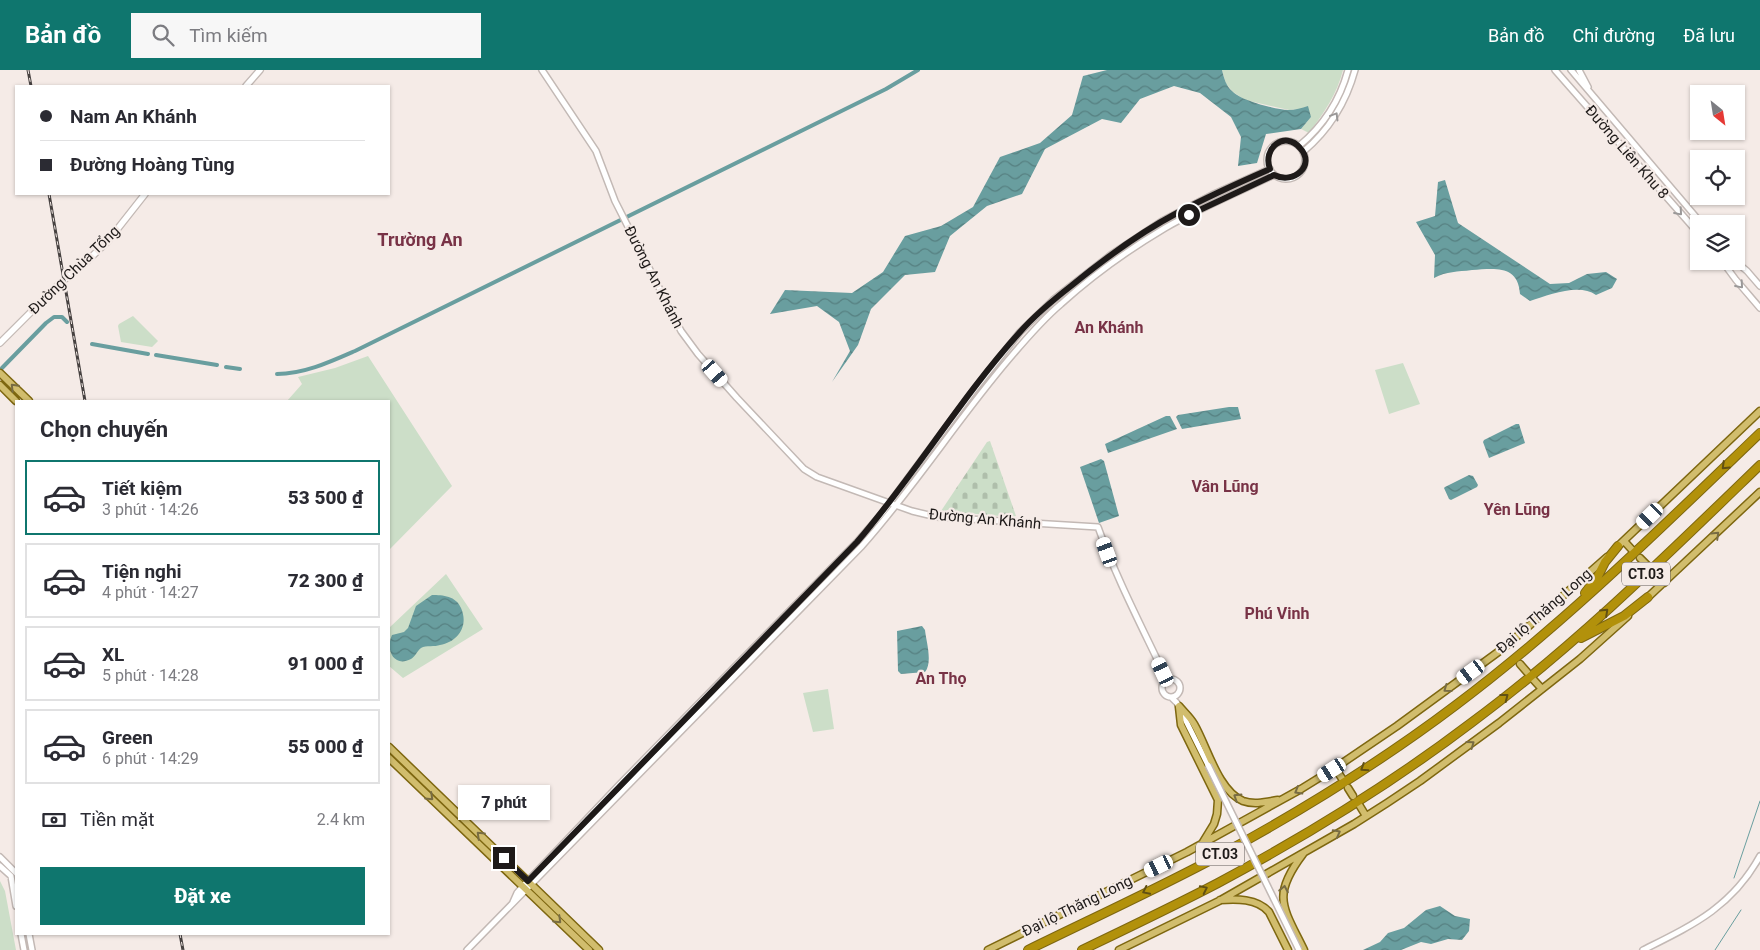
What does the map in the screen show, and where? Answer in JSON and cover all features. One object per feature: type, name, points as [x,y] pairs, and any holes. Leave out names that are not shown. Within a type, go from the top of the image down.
[{"type":"highway","name":"CT.03","points":[[1028,950],[1206,862],[1306,806],[1457,705],[1576,607],[1760,433]]},
{"type":"highway","name":"CT.03","points":[[1082,950],[1218,883],[1319,825],[1471,724],[1605,612],[1760,465]]},
{"type":"highway","points":[[1528,648],[1541,633],[1589,589],[1605,562],[1621,544]]},
{"type":"highway","points":[[1529,676],[1553,661],[1579,640],[1624,616],[1648,597]]},
{"type":"main road","points":[[247,85],[260,70]]},
{"type":"main road","name":"Đường Chùa Tổng","points":[[0,343],[59,284],[108,241],[144,195]]},
{"type":"main road","points":[[0,372],[28,400]]},
{"type":"main road","points":[[0,385],[15,400]]},
{"type":"main road","name":"Đại lộ Thăng Long","points":[[988,950],[1202,844],[1284,799],[1335,768],[1397,726],[1505,647],[1621,544],[1760,411]]},
{"type":"main road","points":[[1119,950],[1219,901],[1366,816],[1431,773],[1499,723],[1580,659],[1760,492]]},
{"type":"main road","points":[[1621,544],[1634,552]]},
{"type":"main road","points":[[1640,558],[1647,565]]},
{"type":"main road","points":[[1653,572],[1664,583]]},
{"type":"main road","points":[[1505,647],[1515,658]]},
{"type":"main road","points":[[1520,664],[1542,689]]},
{"type":"main road","points":[[1178,705],[1192,721],[1230,793],[1250,803],[1284,799]]},
{"type":"main road","points":[[1178,705],[1181,725],[1218,800],[1214,824],[1202,844]]},
{"type":"main road","points":[[390,748],[589,950]]},
{"type":"main road","points":[[390,759],[599,950]]},
{"type":"main road","points":[[1335,768],[1343,780]]},
{"type":"main road","points":[[1348,788],[1353,796]]},
{"type":"main road","points":[[1358,802],[1366,816]]},
{"type":"main road","points":[[1304,950],[1285,912],[1283,898],[1287,877],[1306,850]]},
{"type":"main road","points":[[1219,901],[1237,899],[1266,907],[1288,950]]},
{"type":"street","name":"Đường An Khánh","points":[[542,70],[596,151],[615,201],[681,331],[704,361],[779,444],[810,473],[912,511],[937,516],[1098,527],[1133,612],[1167,680]]},
{"type":"street","points":[[1299,146],[1315,131],[1335,104],[1348,70]]},
{"type":"street","points":[[1303,152],[1317,140],[1333,120],[1345,100],[1355,70]]},
{"type":"street","name":"Đường Liên Khu 8","points":[[1555,70],[1690,224]]},
{"type":"street","name":"Đường Liên Khu 8","points":[[1571,70],[1694,215]]},
{"type":"street","points":[[1579,70],[1591,94]]},
{"type":"street","points":[[1289,141],[1299,146],[1303,152],[1304,164],[1302,170],[1297,175],[1286,179],[1274,175],[1270,169],[1267,158],[1269,152],[1277,144],[1289,141]]},
{"type":"street","points":[[527,885],[554,852],[857,542],[890,502],[971,393],[1020,332],[1053,300],[1114,252],[1176,213],[1270,169]]},
{"type":"street","points":[[467,950],[513,902],[517,893],[570,845],[861,548],[896,505],[976,398],[1026,339],[1059,304],[1118,259],[1181,219],[1274,175]]},
{"type":"street","points":[[1114,252],[1118,259]]},
{"type":"street","points":[[1745,269],[1760,286]]},
{"type":"street","points":[[1729,270],[1760,308]]},
{"type":"street","points":[[775,626],[779,632]]},
{"type":"street","points":[[1167,680],[1175,680],[1179,684],[1180,690],[1174,696],[1166,697],[1162,691],[1162,685],[1167,680]]},
{"type":"street","points":[[1174,696],[1299,950]]},
{"type":"street","points":[[566,840],[570,845]]},
{"type":"street","points":[[1643,950],[1708,915],[1736,891],[1760,856]]},
{"type":"street","points":[[0,857],[15,872]]},
{"type":"street","points":[[0,866],[11,876],[15,900]]},
{"type":"street","points":[[21,935],[24,950]]},
{"type":"street","points":[[29,935],[32,950]]},
{"type":"green space","points":[[1222,70],[1343,70],[1329,103],[1309,133],[1301,129],[1311,117],[1301,109],[1289,110],[1245,100],[1233,92],[1226,84]]},
{"type":"green space","points":[[133,316],[158,341],[152,347],[121,342],[118,326]]},
{"type":"green space","points":[[368,356],[452,486],[390,549],[390,400],[288,400],[302,384],[298,377],[335,368]]},
{"type":"green space","points":[[1403,363],[1420,404],[1389,414],[1375,370]]},
{"type":"green space","points":[[990,441],[1016,516],[941,511],[987,442]]},
{"type":"green space","points":[[446,574],[483,629],[403,678],[390,667],[390,627]]},
{"type":"green space","points":[[828,689],[834,729],[813,732],[803,693]]},
{"type":"green space","points":[[0,881],[5,891],[16,950],[0,950]]},
{"type":"water","points":[[1107,70],[1222,70],[1228,87],[1236,95],[1258,104],[1288,110],[1308,106],[1311,117],[1301,129],[1266,134],[1257,163],[1238,166],[1241,137],[1231,117],[1200,93],[1174,86],[1140,99],[1121,123],[1102,119],[1045,149],[1022,194],[987,206],[950,236],[935,272],[905,275],[871,309],[858,345],[832,382],[850,351],[839,322],[817,306],[770,314],[785,290],[852,293],[883,272],[905,236],[941,226],[973,207],[1000,157],[1040,143],[1072,115],[1083,76]]},
{"type":"water","points":[[1445,180],[1458,223],[1550,284],[1569,283],[1587,274],[1606,272],[1617,279],[1612,288],[1596,295],[1581,290],[1564,291],[1530,301],[1520,294],[1515,277],[1504,270],[1472,270],[1443,274],[1434,278],[1435,255],[1416,222],[1435,216],[1438,182]]},
{"type":"water","points":[[1238,407],[1241,419],[1182,429],[1176,417],[1178,415]]},
{"type":"water","points":[[1166,416],[1170,416],[1177,429],[1108,453],[1105,444]]},
{"type":"water","points":[[1519,424],[1525,443],[1489,458],[1484,440]]},
{"type":"water","points":[[1101,459],[1104,461],[1119,516],[1099,523],[1080,467]]},
{"type":"water","points":[[1469,475],[1473,476],[1478,485],[1477,487],[1451,500],[1449,499],[1444,488]]},
{"type":"water","points":[[432,595],[449,597],[459,604],[463,615],[463,627],[457,637],[446,643],[421,648],[414,657],[405,661],[396,659],[390,652],[392,635],[404,632],[408,628],[416,606]]},
{"type":"water","points":[[922,626],[925,630],[928,651],[929,663],[927,668],[925,672],[901,674],[898,671],[897,631]]},
{"type":"water","points":[[1440,906],[1455,916],[1470,919],[1469,931],[1462,940],[1448,939],[1431,944],[1421,942],[1401,950],[1363,950],[1380,942],[1388,933],[1404,928],[1426,910]]},
{"type":"waterway","points":[[277,374],[307,370],[355,351],[886,89],[918,70]]},
{"type":"waterway","points":[[2,368],[54,317],[62,317],[67,322]]},
{"type":"waterway","points":[[92,344],[148,354]]},
{"type":"waterway","points":[[156,355],[217,365]]},
{"type":"waterway","points":[[226,367],[240,369]]},
{"type":"waterway","points":[[1734,878],[1760,801]]},
{"type":"waterway","points":[[1715,950],[1741,910]]},
{"type":"railway","points":[[28,70],[31,85]]},
{"type":"railway","points":[[49,195],[85,400]]},
{"type":"railway","points":[[180,935],[183,950]]},
{"type":"district","name":"Trường An","points":[[420,240]]},
{"type":"district","name":"An Khánh","points":[[1109,327]]},
{"type":"district","name":"Vân Lũng","points":[[1225,486]]},
{"type":"district","name":"Yên Lũng","points":[[1517,509]]},
{"type":"district","name":"Phú Vinh","points":[[1277,613]]},
{"type":"district","name":"An Thọ","points":[[941,678]]},
{"type":"route","points":[[504,858],[528,881],[574,831],[857,542],[883,512],[971,393],[1020,332],[1053,300],[1091,269],[1162,221],[1212,195],[1270,169],[1267,158],[1272,147],[1289,141],[1302,149],[1305,158],[1302,170],[1292,178],[1280,178],[1274,175],[1189,215]]}]
